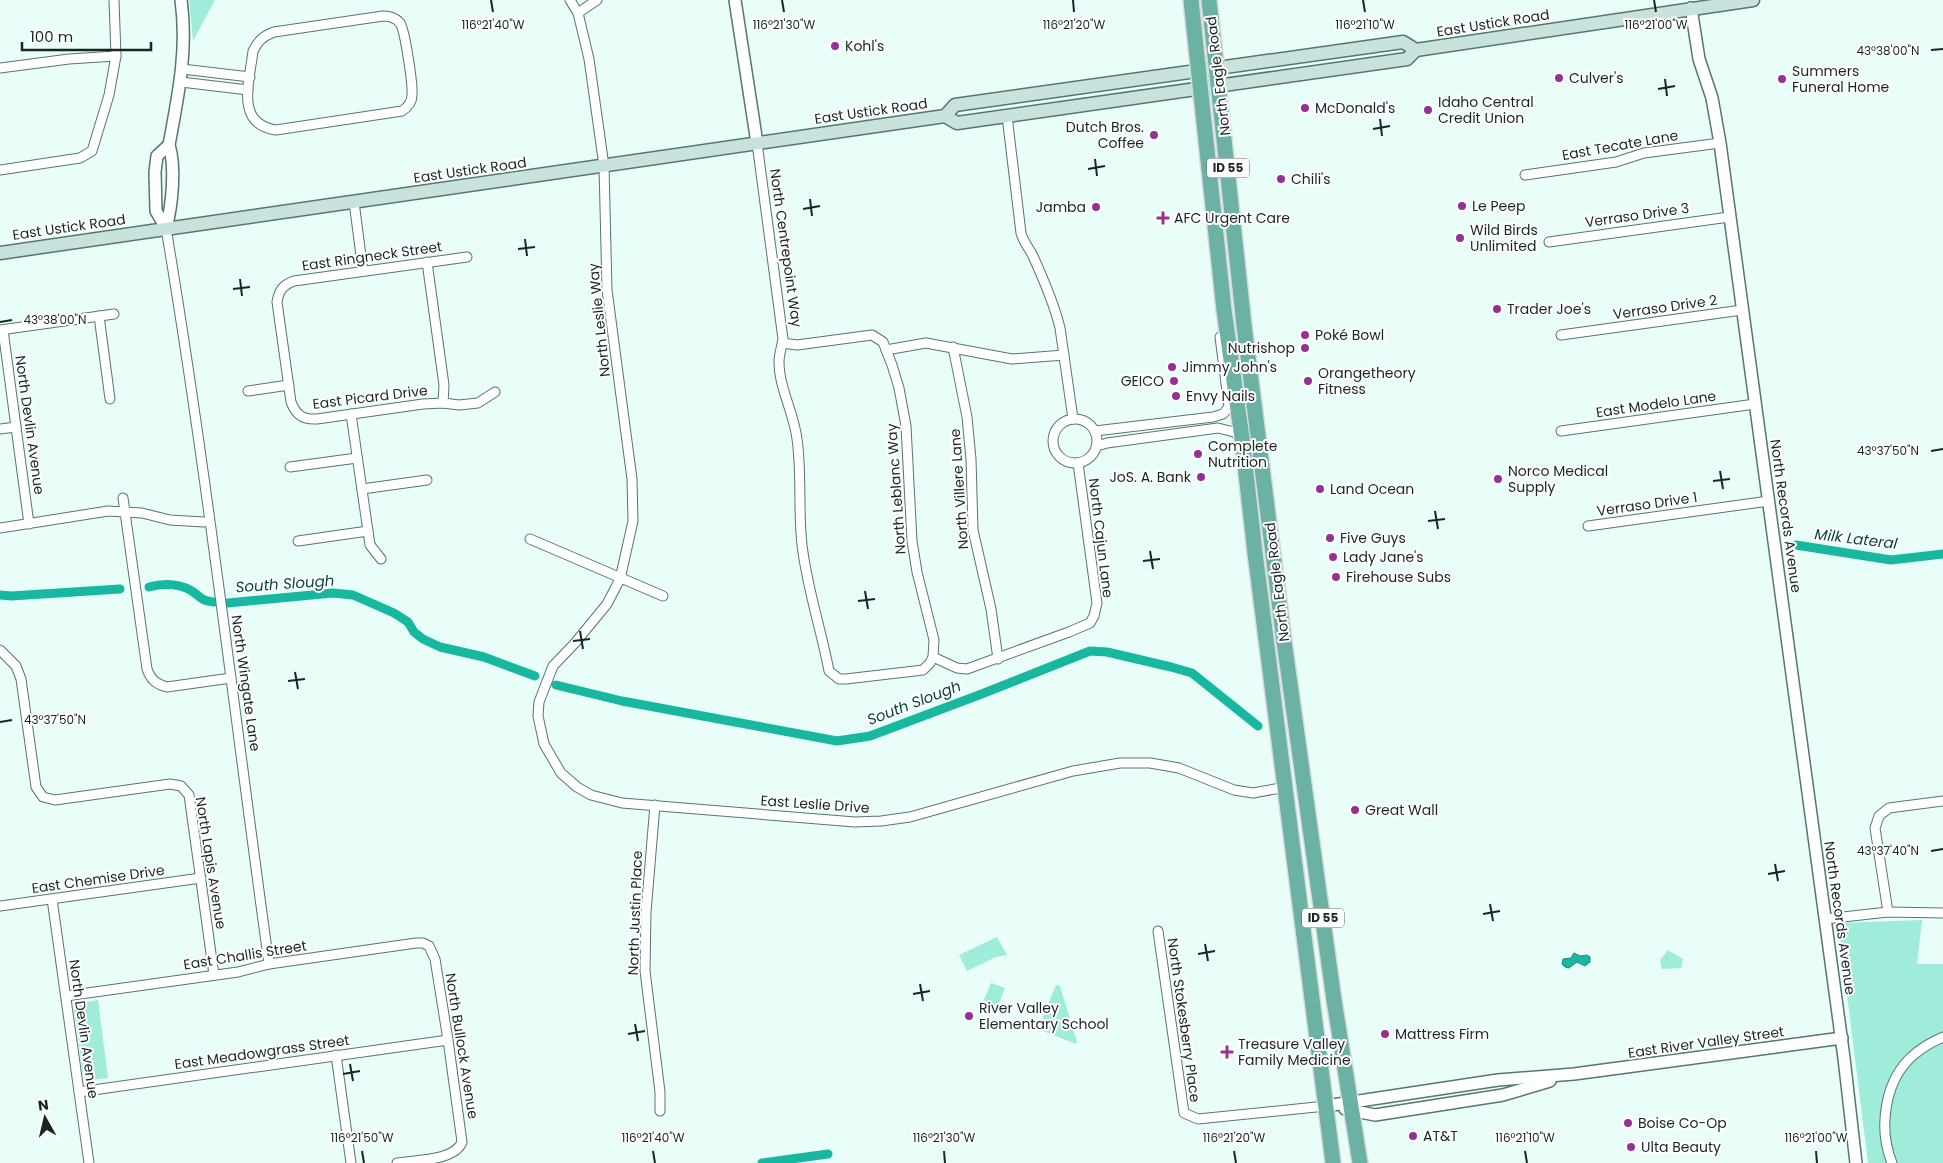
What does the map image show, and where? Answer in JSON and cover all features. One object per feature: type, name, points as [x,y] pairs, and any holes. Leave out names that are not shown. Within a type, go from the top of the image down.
[{"type":"highway","name":"North Eagle Road","points":[[1191,0],[1224,310],[1242,438],[1333,1163]]},
{"type":"highway","name":"North Eagle Road","points":[[1209,0],[1218,68],[1244,325],[1284,642],[1334,1000],[1360,1163]]},
{"type":"highway","points":[[1242,438],[1249,441],[1257,500],[1266,503]]},
{"type":"highway","points":[[1251,518],[1262,528],[1275,634],[1284,642]]},
{"type":"main road","name":"East Ustick Road","points":[[0,253],[945,116],[957,123],[1200,90],[1407,59],[1416,50],[1691,4],[1753,0]]},
{"type":"main road","name":"East Ustick Road","points":[[945,116],[955,105],[1198,70],[1403,42],[1416,50]]},
{"type":"street","points":[[0,170],[80,158],[89,154],[94,147],[99,124],[109,95],[116,56],[114,0]]},
{"type":"street","points":[[166,228],[156,212],[155,172],[158,156],[168,145],[182,69],[184,40],[181,0]]},
{"type":"street","name":"North Leslie Way","points":[[547,677],[553,666],[607,604],[620,579],[633,521],[632,479],[607,290],[604,166],[589,59],[578,13],[570,0]]},
{"type":"street","points":[[578,13],[596,0]]},
{"type":"street","name":"North Centrepoint Way","points":[[735,0],[757,143],[782,343],[779,362],[781,380],[791,409],[797,439],[802,545],[809,588],[816,612],[828,672],[831,675],[846,679],[922,670],[930,663],[933,657]]},
{"type":"street","name":"North Records Avenue","points":[[1691,4],[1699,59],[1712,98],[1720,143],[1842,1038],[1856,1163]]},
{"type":"street","points":[[383,16],[397,19],[403,31],[412,95],[409,105],[398,112],[276,130],[260,126],[248,111],[248,90],[253,51],[256,43],[274,32],[383,16]]},
{"type":"street","points":[[0,68],[69,59],[116,56]]},
{"type":"street","points":[[182,69],[250,77]]},
{"type":"street","points":[[180,82],[248,90]]},
{"type":"street","points":[[1007,116],[1021,233],[1056,314],[1073,420]]},
{"type":"street","name":"East Tecate Lane","points":[[1525,175],[1616,162],[1644,153],[1720,143]]},
{"type":"street","points":[[166,228],[171,209],[173,158],[168,145]]},
{"type":"street","points":[[354,202],[363,271]]},
{"type":"street","name":"Verraso Drive 3","points":[[1548,242],[1729,217]]},
{"type":"street","name":"North Wingate Lane","points":[[166,228],[231,678],[269,964]]},
{"type":"street","name":"East Ringneck Street","points":[[289,385],[278,302],[282,287],[294,281],[467,257]]},
{"type":"street","points":[[427,262],[444,384],[443,403]]},
{"type":"street","points":[[1095,431],[1205,418],[1223,414],[1229,407],[1220,330],[1224,310]]},
{"type":"street","name":"Verraso Drive 2","points":[[1561,335],[1742,310]]},
{"type":"street","points":[[2,330],[114,314]]},
{"type":"street","points":[[99,316],[110,399]]},
{"type":"street","name":"North Devlin Avenue","points":[[2,330],[29,524]]},
{"type":"street","points":[[782,343],[797,345],[872,336],[883,342],[886,350],[926,343],[1012,359],[1064,355]]},
{"type":"street","name":"North Villere Lane","points":[[953,347],[967,417],[971,459],[973,530],[992,608],[998,658]]},
{"type":"street","name":"North Leblanc Way","points":[[886,350],[899,388],[906,426],[912,541],[917,572],[934,640],[933,657]]},
{"type":"street","points":[[248,391],[289,385]]},
{"type":"street","name":"East Picard Drive","points":[[289,385],[294,411],[301,417],[309,420],[423,404],[443,403],[459,405],[478,403],[495,392]]},
{"type":"street","name":"East Modelo Lane","points":[[1561,431],[1755,404]]},
{"type":"street","points":[[351,414],[370,545],[381,559]]},
{"type":"street","points":[[1097,446],[1095,431],[1079,419],[1062,423],[1054,434],[1054,446],[1060,456],[1067,462],[1078,463],[1090,456],[1097,446],[1106,443],[1218,428],[1234,432],[1242,438]]},
{"type":"street","points":[[0,429],[16,427]]},
{"type":"street","points":[[290,467],[357,458]]},
{"type":"street","name":"North Cajun Lane","points":[[998,658],[1090,623],[1094,616],[1097,603],[1078,463]]},
{"type":"street","points":[[362,489],[427,480]]},
{"type":"street","points":[[123,498],[147,669],[150,678],[158,685],[167,687],[231,678]]},
{"type":"street","name":"Verraso Drive 1","points":[[1588,526],[1769,501]]},
{"type":"street","points":[[0,528],[108,511],[142,513],[170,520],[204,522]]},
{"type":"street","points":[[298,541],[368,531]]},
{"type":"street","points":[[530,539],[663,596]]},
{"type":"street","name":"North Lapis Avenue","points":[[0,650],[16,666],[21,679],[36,786],[43,797],[55,800],[170,784],[181,786],[189,795],[214,975]]},
{"type":"street","points":[[933,657],[957,668],[967,669],[998,658]]},
{"type":"street","name":"East Leslie Drive","points":[[547,677],[539,702],[540,729],[544,744],[561,773],[577,787],[591,795],[622,803],[855,822],[881,821],[910,817],[1073,770],[1120,763],[1150,763],[1179,768],[1234,790],[1252,793],[1286,787]]},
{"type":"street","points":[[1888,912],[1875,828],[1879,816],[1890,808],[1943,801]]},
{"type":"street","name":"North Justin Place","points":[[655,806],[646,912],[645,972],[660,1092],[660,1111]]},
{"type":"street","name":"East Chemise Drive","points":[[0,906],[201,878]]},
{"type":"street","name":"North Devlin Avenue","points":[[52,899],[89,1163]]},
{"type":"street","points":[[1825,919],[1888,912],[1943,913]]},
{"type":"street","name":"North Stokesberry Place","points":[[1158,931],[1184,1114]]},
{"type":"street","name":"East Challis Street","points":[[66,996],[416,943],[423,943],[428,946]]},
{"type":"street","name":"North Bullock Avenue","points":[[397,1163],[447,1156],[457,1150],[462,1137],[435,959],[428,946]]},
{"type":"street","points":[[1892,1163],[1886,1148],[1884,1125],[1892,1087],[1898,1074],[1915,1054],[1943,1037]]},
{"type":"street","name":"East River Valley Street","points":[[1184,1114],[1198,1119],[1326,1106],[1352,1106],[1498,1080],[1574,1074],[1842,1038]]},
{"type":"street","name":"East Meadowgrass Street","points":[[79,1092],[448,1040]]},
{"type":"street","points":[[336,1055],[351,1163]]},
{"type":"street","name":"East River Valley Street","points":[[1352,1106],[1375,1116],[1503,1095],[1574,1074]]},
{"type":"shaded area","points":[[189,0],[215,0],[193,41]]},
{"type":"shaded area","points":[[1922,920],[1917,964],[1943,964],[1943,1163],[1868,1163],[1838,923]]},
{"type":"shaded area","points":[[997,937],[1007,955],[996,957],[967,971],[959,955]]},
{"type":"shaded area","points":[[1668,950],[1683,959],[1681,968],[1662,969],[1660,960]]},
{"type":"shaded area","points":[[1574,953],[1580,956],[1587,955],[1590,957],[1590,962],[1585,966],[1577,962],[1569,968],[1565,967],[1562,964],[1563,959],[1571,958]]},
{"type":"shaded area","points":[[991,983],[1005,988],[995,1013],[981,1007]]},
{"type":"shaded area","points":[[1056,985],[1060,986],[1076,1044],[1038,1029]]},
{"type":"shaded area","points":[[98,1000],[108,1078],[91,1080],[83,1074],[74,1010],[81,1003]]},
{"type":"waterway","name":"Milk Lateral","points":[[1796,545],[1891,560],[1943,554]]},
{"type":"waterway","name":"South Slough","points":[[149,587],[161,585],[179,586],[191,590],[204,600],[214,602]]},
{"type":"waterway","name":"South Slough","points":[[0,595],[11,596],[120,589]]},
{"type":"waterway","name":"South Slough","points":[[228,603],[333,593],[353,595],[394,613],[408,622],[414,632],[423,639],[440,647],[484,657],[535,676]]},
{"type":"waterway","name":"South Slough","points":[[556,685],[622,701],[837,741],[870,736],[1090,651],[1107,652],[1192,673],[1258,726]]},
{"type":"waterway","points":[[762,1163],[828,1154]]},
{"type":"place","name":"Kohl's","points":[[835,46]]},
{"type":"place","name":"Culver's","points":[[1559,78]]},
{"type":"place","name":"Summers Funeral Home","points":[[1782,79]]},
{"type":"place","name":"McDonald's","points":[[1305,108]]},
{"type":"place","name":"Idaho Central Credit Union","points":[[1428,110]]},
{"type":"place","name":"Dutch Bros. Coffee","points":[[1154,135]]},
{"type":"place","name":"Chili's","points":[[1281,179]]},
{"type":"place","name":"Le Peep","points":[[1462,206]]},
{"type":"place","name":"Jamba","points":[[1096,207]]},
{"type":"place","name":"AFC Urgent Care","points":[[1163,218]]},
{"type":"place","name":"Wild Birds Unlimited","points":[[1460,238]]},
{"type":"place","name":"Trader Joe's","points":[[1497,309]]},
{"type":"place","name":"Poké Bowl","points":[[1305,335]]},
{"type":"place","name":"Nutrishop","points":[[1305,348]]},
{"type":"place","name":"Jimmy John's","points":[[1172,367]]},
{"type":"place","name":"GEICO","points":[[1174,381]]},
{"type":"place","name":"Orangetheory Fitness","points":[[1308,381]]},
{"type":"place","name":"Envy Nails","points":[[1176,396]]},
{"type":"place","name":"Complete Nutrition","points":[[1198,454]]},
{"type":"place","name":"JoS. A. Bank","points":[[1201,477]]},
{"type":"place","name":"Norco Medical Supply","points":[[1498,479]]},
{"type":"place","name":"Land Ocean","points":[[1320,489]]},
{"type":"place","name":"Five Guys","points":[[1330,538]]},
{"type":"place","name":"Lady Jane's","points":[[1333,557]]},
{"type":"place","name":"Firehouse Subs","points":[[1336,577]]},
{"type":"place","name":"Great Wall","points":[[1355,810]]},
{"type":"place","name":"River Valley Elementary School","points":[[969,1016]]},
{"type":"place","name":"Mattress Firm","points":[[1385,1034]]},
{"type":"place","name":"Treasure Valley Family Medicine","points":[[1227,1052]]},
{"type":"place","name":"Boise Co-Op","points":[[1628,1123]]},
{"type":"place","name":"AT&T","points":[[1413,1136]]},
{"type":"place","name":"Ulta Beauty","points":[[1631,1147]]}]
